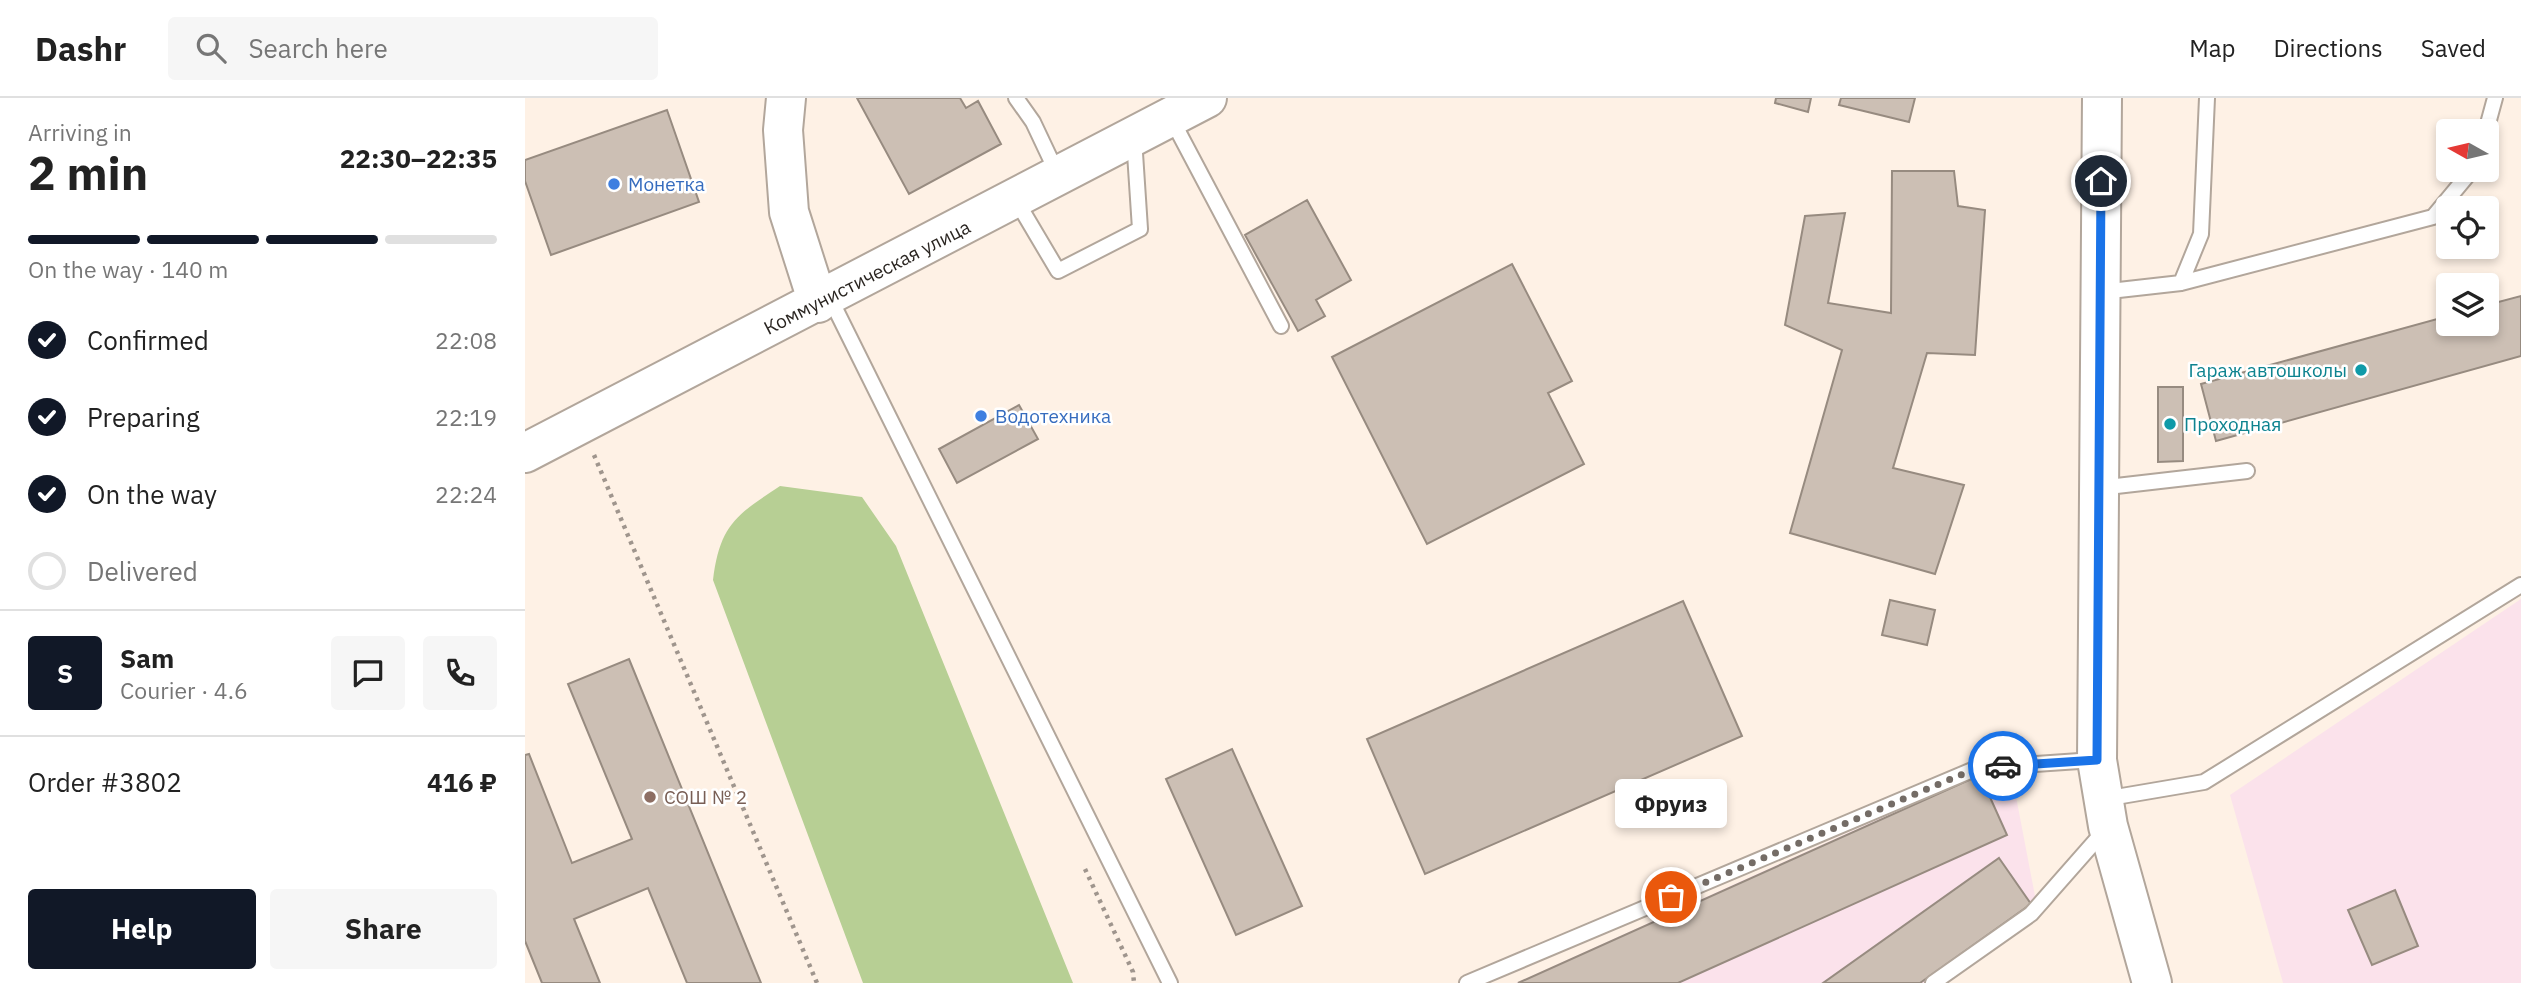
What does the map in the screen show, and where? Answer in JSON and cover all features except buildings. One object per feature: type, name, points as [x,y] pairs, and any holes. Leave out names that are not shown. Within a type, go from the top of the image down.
[{"type":"main road","name":"Коммунистическая улица","points":[[525,453],[1016,200],[1207,98]]},
{"type":"main road","points":[[2102,98],[2097,760],[2106,813],[2152,983]]},
{"type":"main road","points":[[790,112],[789,212],[823,299]]},
{"type":"main road","points":[[2106,813],[2108,892],[2130,983]]},
{"type":"lane","points":[[1016,98],[1033,122],[1059,176]]},
{"type":"lane","points":[[2181,283],[2201,234],[2207,98]]},
{"type":"lane","points":[[2489,119],[2495,98]]},
{"type":"lane","points":[[1171,118],[1281,327]]},
{"type":"lane","points":[[1016,200],[1058,271],[1140,229],[1134,137]]},
{"type":"lane","points":[[2100,293],[2181,283],[2433,217],[2462,182]]},
{"type":"lane","points":[[823,299],[1170,983]]},
{"type":"lane","points":[[2098,488],[2247,471]]},
{"type":"lane","points":[[1933,983],[2031,914],[2106,813],[2204,782],[2521,585]]},
{"type":"lane","points":[[1467,983],[1977,768],[2097,760]]},
{"type":"path","points":[[581,423],[817,983]]},
{"type":"shaded area","points":[[2521,599],[2521,983],[2283,983],[2230,795]]},
{"type":"shaded area","points":[[2009,760],[2039,917],[1943,983],[1516,983]]},
{"type":"green space","points":[[780,486],[862,497],[896,546],[1073,983],[863,983],[713,580],[720,546],[733,523],[752,505]]},
{"type":"way so far","points":[[1671,897],[1977,768],[2003,766]]},
{"type":"place","name":"Монетка","points":[[614,184]]},
{"type":"place","name":"Гараж автошколы","points":[[2361,370]]},
{"type":"place","name":"Водотехника","points":[[981,416]]},
{"type":"place","name":"Проходная","points":[[2170,424]]},
{"type":"place","name":"СОШ № 2","points":[[650,797]]},
{"type":"place","name":"Фруиз","points":[[1671,897]]},
{"type":"route","points":[[2003,766],[2097,760],[2101,181]]}]
